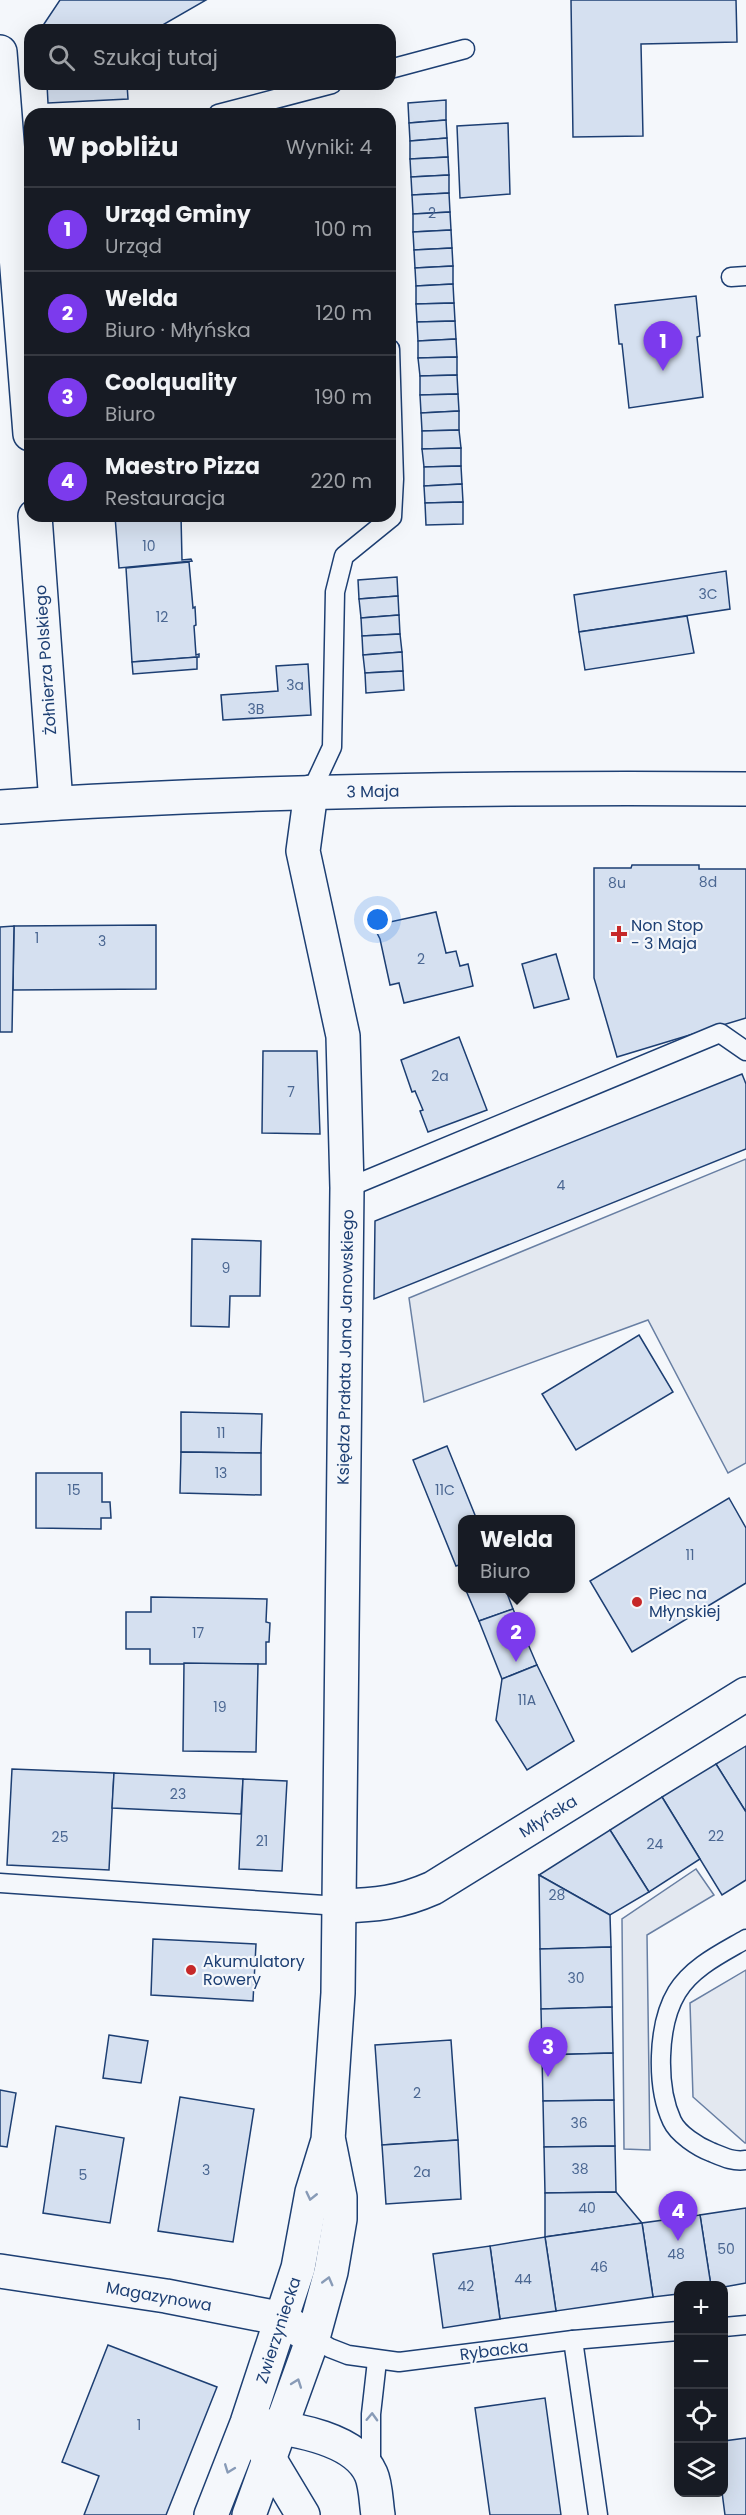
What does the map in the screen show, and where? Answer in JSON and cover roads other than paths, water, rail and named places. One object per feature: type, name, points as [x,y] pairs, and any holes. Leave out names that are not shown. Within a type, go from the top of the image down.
[{"type":"street","points":[[0,52],[20,160],[24,270]]},
{"type":"street","name":"Żołnierza Polskiego","points":[[36,522],[56,803]]},
{"type":"street","name":"3 Maja","points":[[0,807],[214,794],[520,788],[746,789]]},
{"type":"street","name":"Księdza Prałata Jana Janowskiego","points":[[311,792],[303,850],[344,1036],[347,1188],[339,1906]]},
{"type":"street","name":"Młyńska","points":[[339,1906],[372,1905],[407,1899],[433,1888],[746,1694]]},
{"type":"street","name":"Zwierzyniecka","points":[[211,2515],[247,2423],[282,2320],[297,2268],[312,2192],[328,2140],[338,1993],[339,1906]]},
{"type":"street","name":"Zwierzyniecka","points":[[249,2515],[313,2338],[331,2272],[340,2219],[340,2197],[328,2140]]},
{"type":"street","name":"Magazynowa","points":[[0,2271],[166,2296],[282,2320],[313,2338]]},
{"type":"street","points":[[247,2423],[281,2427],[336,2442],[350,2451],[371,2474],[378,2515]]},
{"type":"street","points":[[247,2423],[303,2515]]},
{"type":"lane","points":[[396,67],[465,49]]},
{"type":"lane","points":[[241,108],[309,90]]},
{"type":"lane","points":[[311,792],[332,747],[335,592],[344,556],[386,522]]},
{"type":"lane","points":[[347,1188],[720,1033],[746,1052]]},
{"type":"lane","points":[[0,1883],[309,1906],[339,1906]]},
{"type":"lane","points":[[746,1939],[704,1964],[677,1991],[663,2026],[661,2089],[673,2124],[699,2147],[735,2162],[746,2160]]},
{"type":"lane","points":[[728,2327],[746,2325]]},
{"type":"lane","name":"Rybacka","points":[[313,2338],[339,2352],[377,2361],[399,2362],[573,2340],[674,2331]]},
{"type":"lane","points":[[573,2340],[598,2515]]},
{"type":"lane","points":[[371,2474],[371,2414],[377,2361]]},
{"type":"place","name":"Urząd Gminy","points":[[663,371]]},
{"type":"place","name":"Non Stop - 3 Maja","points":[[619,934]]},
{"type":"place","name":"Piec na Młynskiej","points":[[637,1602]]},
{"type":"place","name":"Welda","points":[[516,1662]]},
{"type":"place","name":"Akumulatory Rowery","points":[[191,1970]]},
{"type":"place","name":"Coolquality","points":[[548,2077]]},
{"type":"place","name":"Maestro Pizza","points":[[678,2241]]}]
